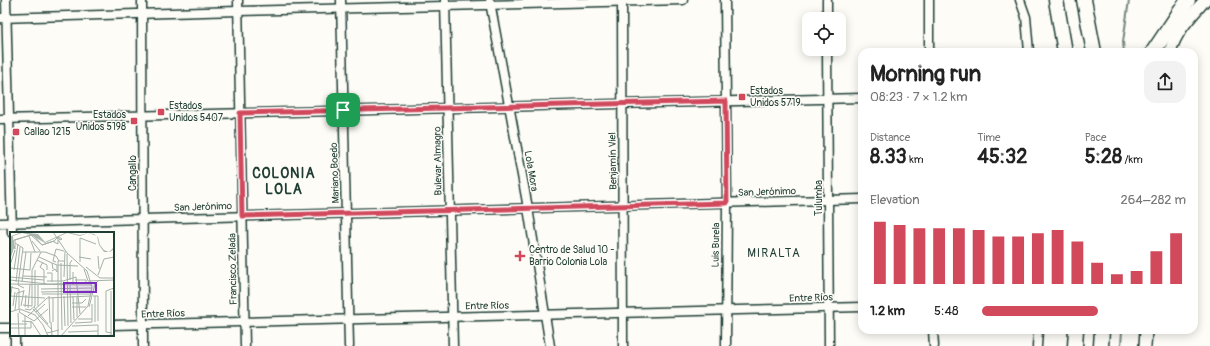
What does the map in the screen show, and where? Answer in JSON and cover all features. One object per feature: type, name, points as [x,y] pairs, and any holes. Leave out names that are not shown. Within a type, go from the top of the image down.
[{"type":"highway","points":[[1055,0],[1059,14],[1064,48]]},
{"type":"highway","points":[[1084,0],[1093,48]]},
{"type":"highway","points":[[1156,48],[1188,0]]},
{"type":"highway","points":[[1075,346],[1076,334]]},
{"type":"highway","points":[[1101,346],[1102,334]]},
{"type":"street","points":[[6,0],[3,18],[4,119],[12,232]]},
{"type":"street","name":"Cangallo","points":[[142,0],[143,346]]},
{"type":"street","name":"Francisco Zelada","points":[[238,0],[245,346]]},
{"type":"street","points":[[3,18],[238,11],[341,4],[684,0]]},
{"type":"street","name":"Luis Burela","points":[[725,0],[727,203],[726,346]]},
{"type":"street","points":[[827,0],[827,12]]},
{"type":"street","points":[[929,0],[929,48]]},
{"type":"street","points":[[1020,0],[1026,17],[1029,48]]},
{"type":"street","points":[[1172,48],[1180,30],[1205,0]]},
{"type":"street","name":"Benjamín Viel","points":[[622,1],[623,346]]},
{"type":"street","name":"Bulevar Almagro","points":[[445,3],[453,346]]},
{"type":"street","name":"Lola Mora","points":[[490,3],[528,208],[550,346]]},
{"type":"street","name":"Mariano Boedo","points":[[341,4],[349,346]]},
{"type":"street","name":"Tulumba","points":[[827,56],[829,346]]},
{"type":"street","points":[[4,119],[858,98]]},
{"type":"street","name":"San Jerónimo","points":[[0,223],[858,199]]},
{"type":"street","name":"Entre Ríos","points":[[114,326],[858,307]]},
{"type":"street","points":[[933,334],[934,346]]},
{"type":"street","points":[[1037,346],[1038,334]]},
{"type":"street","points":[[1145,346],[1146,334]]},
{"type":"waterway","points":[[1124,48],[1123,42],[1129,0]]},
{"type":"waterway","points":[[1121,346],[1122,334]]},
{"type":"place","name":"Estados Unidos 5719","points":[[742,97]]},
{"type":"place","name":"Estados Unidos 5407","points":[[161,112]]},
{"type":"place","name":"Estados Unidos 5198","points":[[134,121]]},
{"type":"place","name":"Callao 1215","points":[[16,132]]},
{"type":"place","name":"Centro de Salud 10 - Barrio Colonia Lola","points":[[520,256]]},
{"type":"district","name":"COLONIA LOLA","points":[[284,182]]},
{"type":"district","name":"MIRALTA","points":[[774,253]]},
{"type":"route","points":[[726,101],[727,203],[242,216],[240,113],[343,110],[726,101]]}]
